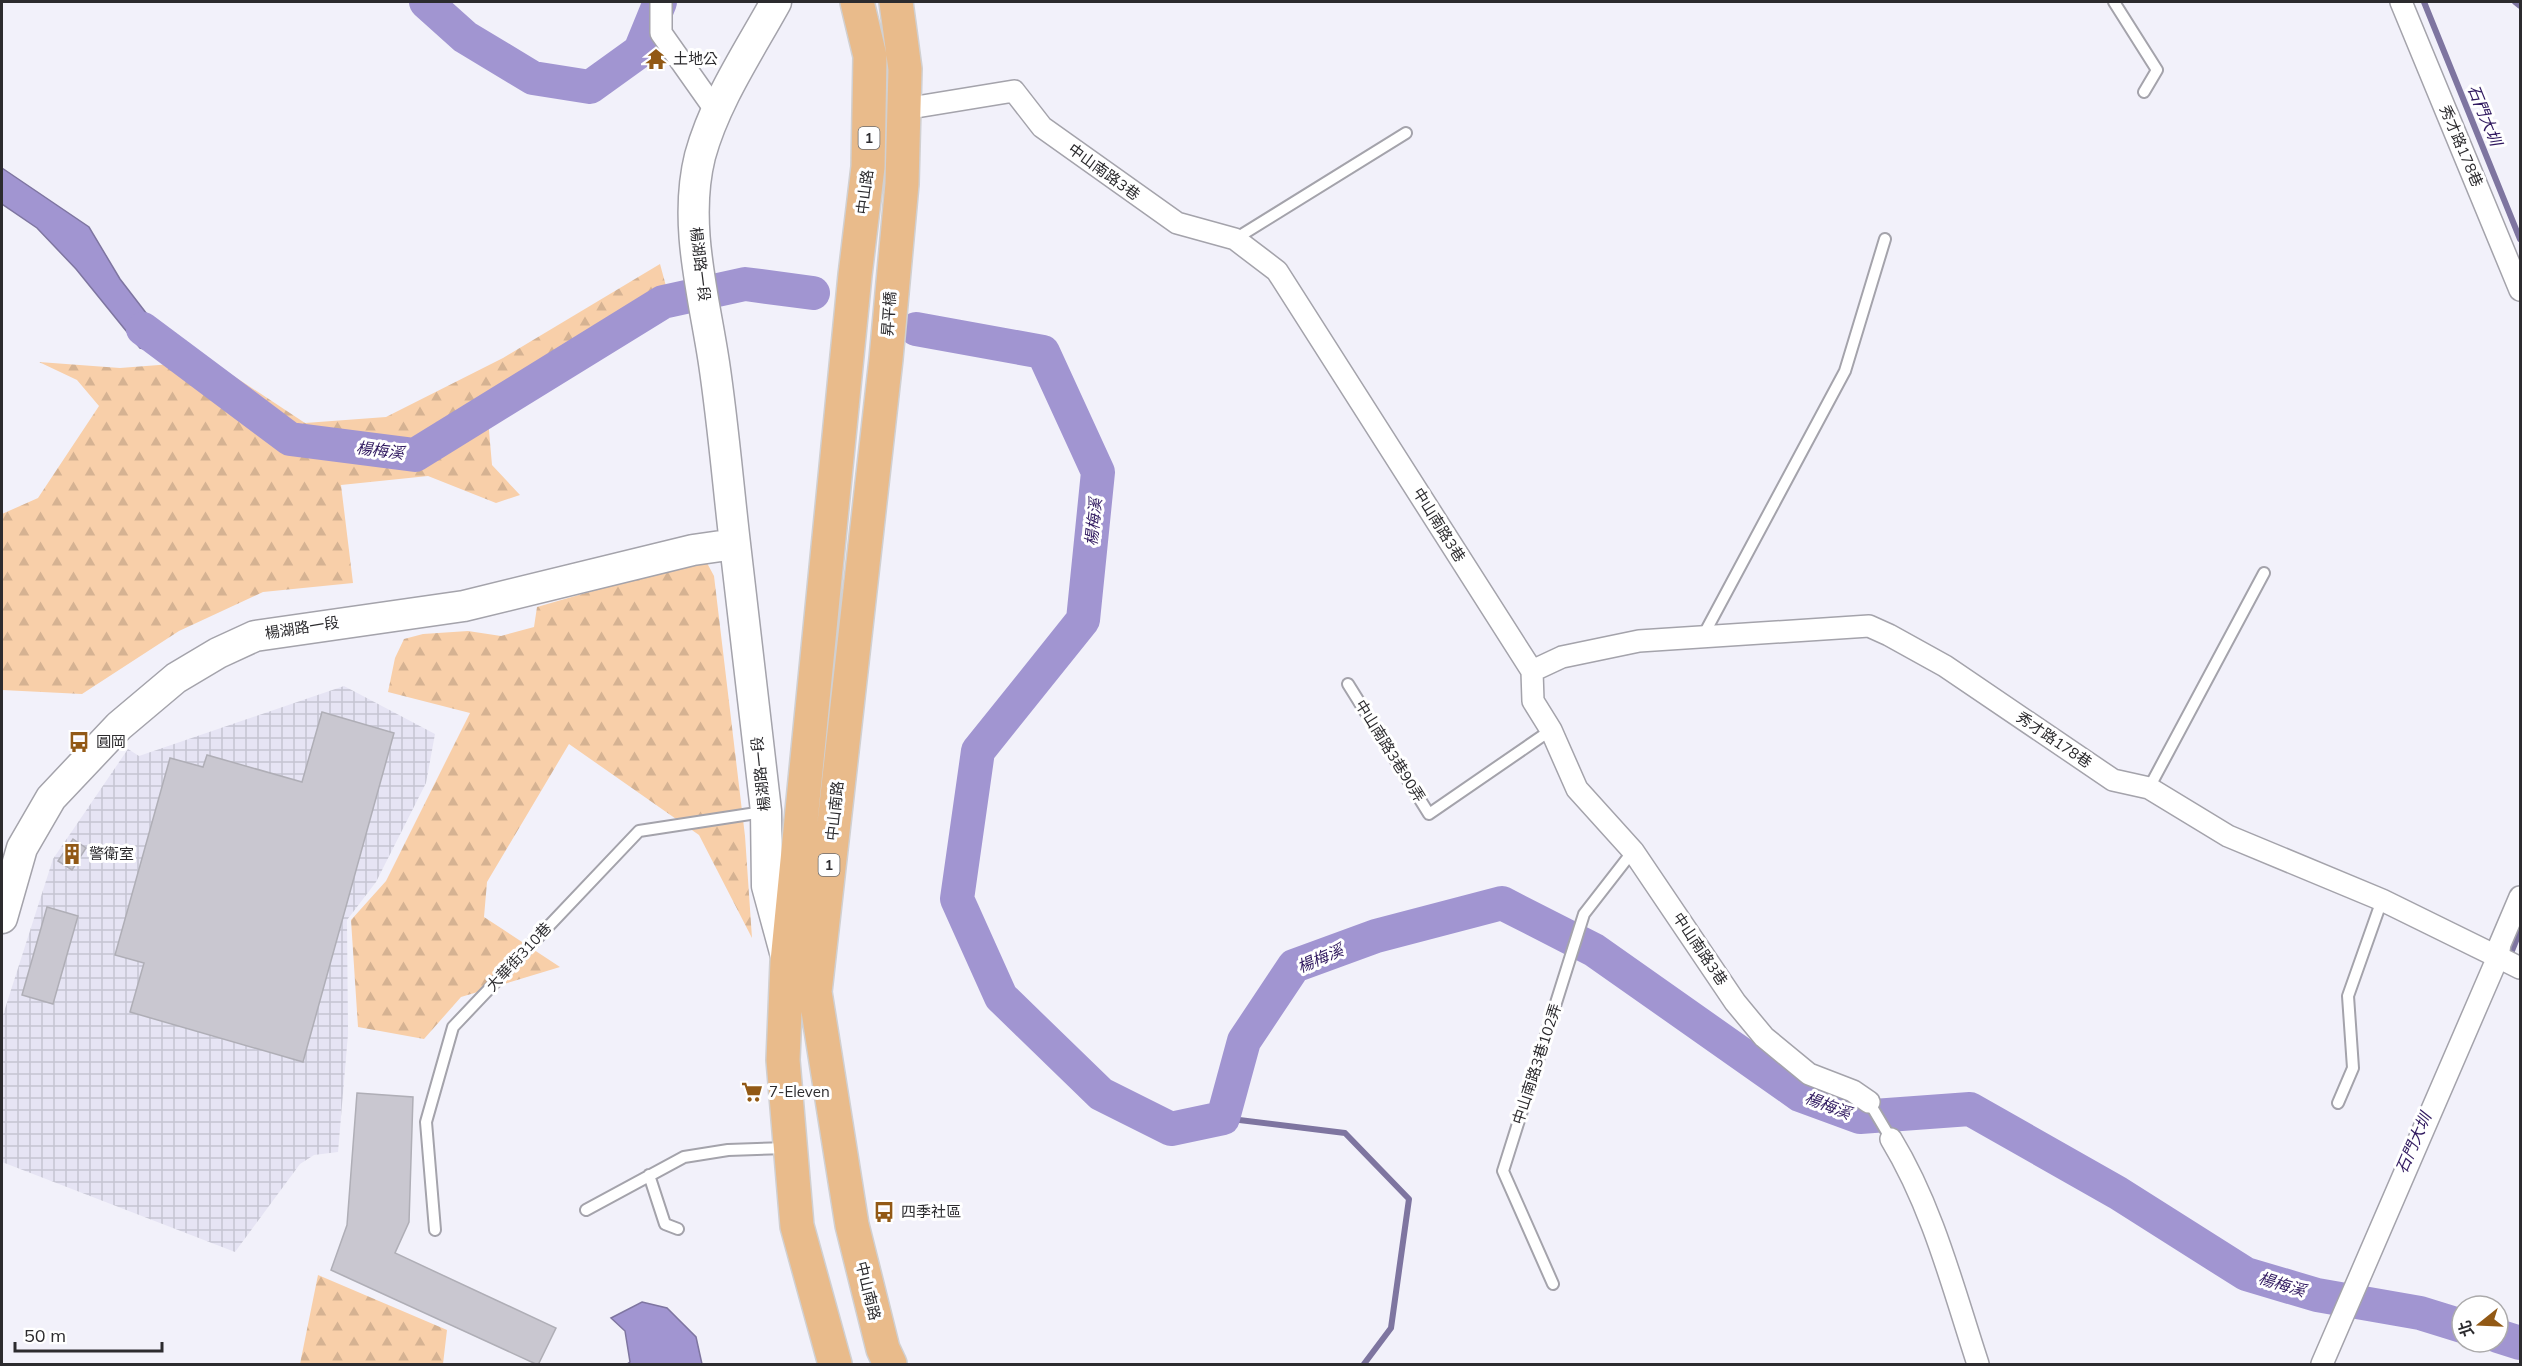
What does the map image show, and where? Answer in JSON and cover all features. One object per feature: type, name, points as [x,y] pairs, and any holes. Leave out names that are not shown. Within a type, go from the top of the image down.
[{"type":"main road","name":"中山路","points":[[788,962],[855,275],[868,167],[870,56],[857,2]]},
{"type":"main road","name":"1","points":[[896,2],[905,69],[904,109]]},
{"type":"main road","name":"昇平橋","points":[[886,359],[892,270],[902,184],[904,109]]},
{"type":"main road","name":"中山南路","points":[[886,359],[815,992],[852,1225],[883,1349],[890,1365]]},
{"type":"main road","name":"1","points":[[788,962],[783,1059],[797,1226],[835,1365]]},
{"type":"street","points":[[661,2],[661,33],[716,111]]},
{"type":"street","name":"楊湖路一段","points":[[776,2],[716,111],[700,157],[694,200],[695,242],[715,365],[766,812],[767,886],[788,962],[815,992]]},
{"type":"street","name":"秀才路178巷","points":[[2401,2],[2520,290]]},
{"type":"street","name":"中山南路3巷","points":[[904,109],[1014,91],[1042,127],[1177,223],[1235,239],[1278,271],[1532,671],[1533,701],[1551,730],[1577,789],[1633,850],[1735,1002],[1764,1037],[1809,1074],[1852,1091],[1869,1102]]},
{"type":"street","name":"楊湖路一段","points":[[2,918],[8,871],[51,798],[119,726],[176,678],[255,636],[464,606],[693,550],[735,544]]},
{"type":"street","name":"秀才路178巷","points":[[1532,671],[1562,657],[1628,644],[1869,626],[1945,666],[2113,780],[2149,788],[2228,836],[2382,900],[2507,962]]},
{"type":"street","points":[[2322,1365],[2507,962],[2500,944],[2520,897]]},
{"type":"street","points":[[1892,1138],[1916,1184],[1944,1257],[1978,1365]]},
{"type":"lane","points":[[2114,2],[2157,70],[2144,92]]},
{"type":"lane","points":[[1235,239],[1406,133]]},
{"type":"lane","points":[[1701,639],[1845,371],[1885,239]]},
{"type":"lane","points":[[2149,788],[2264,573]]},
{"type":"lane","name":"中山南路3巷90弄","points":[[1348,684],[1428,814],[1551,730]]},
{"type":"lane","name":"大華街310巷","points":[[435,1230],[426,1122],[453,1027],[639,831],[766,812]]},
{"type":"lane","name":"中山南路3巷102弄","points":[[1553,1284],[1503,1171],[1584,914],[1633,850]]},
{"type":"lane","points":[[2338,1103],[2353,1068],[2348,996],[2382,900]]},
{"type":"lane","points":[[1869,1102],[1892,1138]]},
{"type":"lane","points":[[585,1210],[684,1157],[728,1150],[790,1148]]},
{"type":"lane","points":[[649,1175],[665,1224],[678,1229]]},
{"type":"shaded area","points":[[2,168],[89,227],[120,279],[180,357],[140,348],[76,269],[37,228],[2,204]]},
{"type":"shaded area","points":[[344,686],[435,734],[426,783],[376,882],[347,920],[348,1034],[338,1152],[314,1155],[300,1164],[235,1252],[2,1162],[2,1018],[53,859],[128,749],[139,756]]},
{"type":"shaded area","points":[[642,1302],[667,1308],[696,1337],[702,1364],[627,1364],[630,1362],[625,1331],[611,1318]]},
{"type":"green space","points":[[660,264],[666,286],[486,396],[492,465],[520,495],[496,503],[428,476],[341,485],[353,583],[263,592],[179,631],[82,694],[2,690],[2,514],[38,498],[99,406],[77,380],[39,362],[120,368],[211,361],[305,423],[386,417],[503,358]]},
{"type":"green space","points":[[693,562],[707,563],[714,576],[745,836],[752,938],[699,835],[569,744],[487,882],[484,917],[560,967],[461,997],[424,1039],[358,1027],[351,920],[386,881],[470,713],[388,692],[395,658],[404,639],[423,634],[468,631],[501,636],[534,627],[537,607]]},
{"type":"green space","points":[[318,1275],[447,1330],[443,1364],[300,1364]]},
{"type":"building","points":[[322,712],[394,733],[303,1062],[130,1012],[144,963],[115,955],[170,758],[203,767],[207,755],[302,782]]},
{"type":"building","name":"警衛室","points":[[73,839],[86,848],[72,870],[58,861]]},
{"type":"building","points":[[47,907],[78,916],[53,1004],[22,995]]},
{"type":"building","points":[[357,1093],[413,1097],[409,1222],[395,1253],[556,1328],[538,1365],[331,1270],[347,1225]]},
{"type":"waterway","points":[[426,2],[465,37],[533,78],[590,87],[640,51],[660,2]]},
{"type":"waterway","name":"石門大圳","points":[[2424,2],[2520,239]]},
{"type":"waterway","points":[[2515,2],[2520,6]]},
{"type":"waterway","name":"楊梅溪","points":[[143,329],[290,439],[415,455],[663,302],[745,284],[813,293]]},
{"type":"waterway","name":"楊梅溪","points":[[916,329],[1043,352],[1098,472],[1083,620],[978,751],[957,899],[1001,997],[1101,1094],[1171,1129],[1223,1118],[1244,1041],[1294,966],[1376,936],[1502,903],[1594,950],[1800,1095],[1860,1117],[1970,1109],[2118,1193],[2246,1274],[2317,1295],[2420,1313],[2450,1322]]},
{"type":"waterway","name":"石門大圳","points":[[2509,958],[2520,931]]},
{"type":"waterway","points":[[1223,1118],[1345,1133],[1409,1199],[1391,1328],[1364,1364]]},
{"type":"waterway","name":"楊梅溪","points":[[2510,1340],[2520,1343]]},
{"type":"place","name":"土地公","points":[[656,59]]},
{"type":"place","name":"圓岡","points":[[79,742]]},
{"type":"place","name":"警衛室","points":[[72,854]]},
{"type":"place","name":"7-Eleven","points":[[752,1092]]},
{"type":"place","name":"四季社區","points":[[884,1212]]}]
